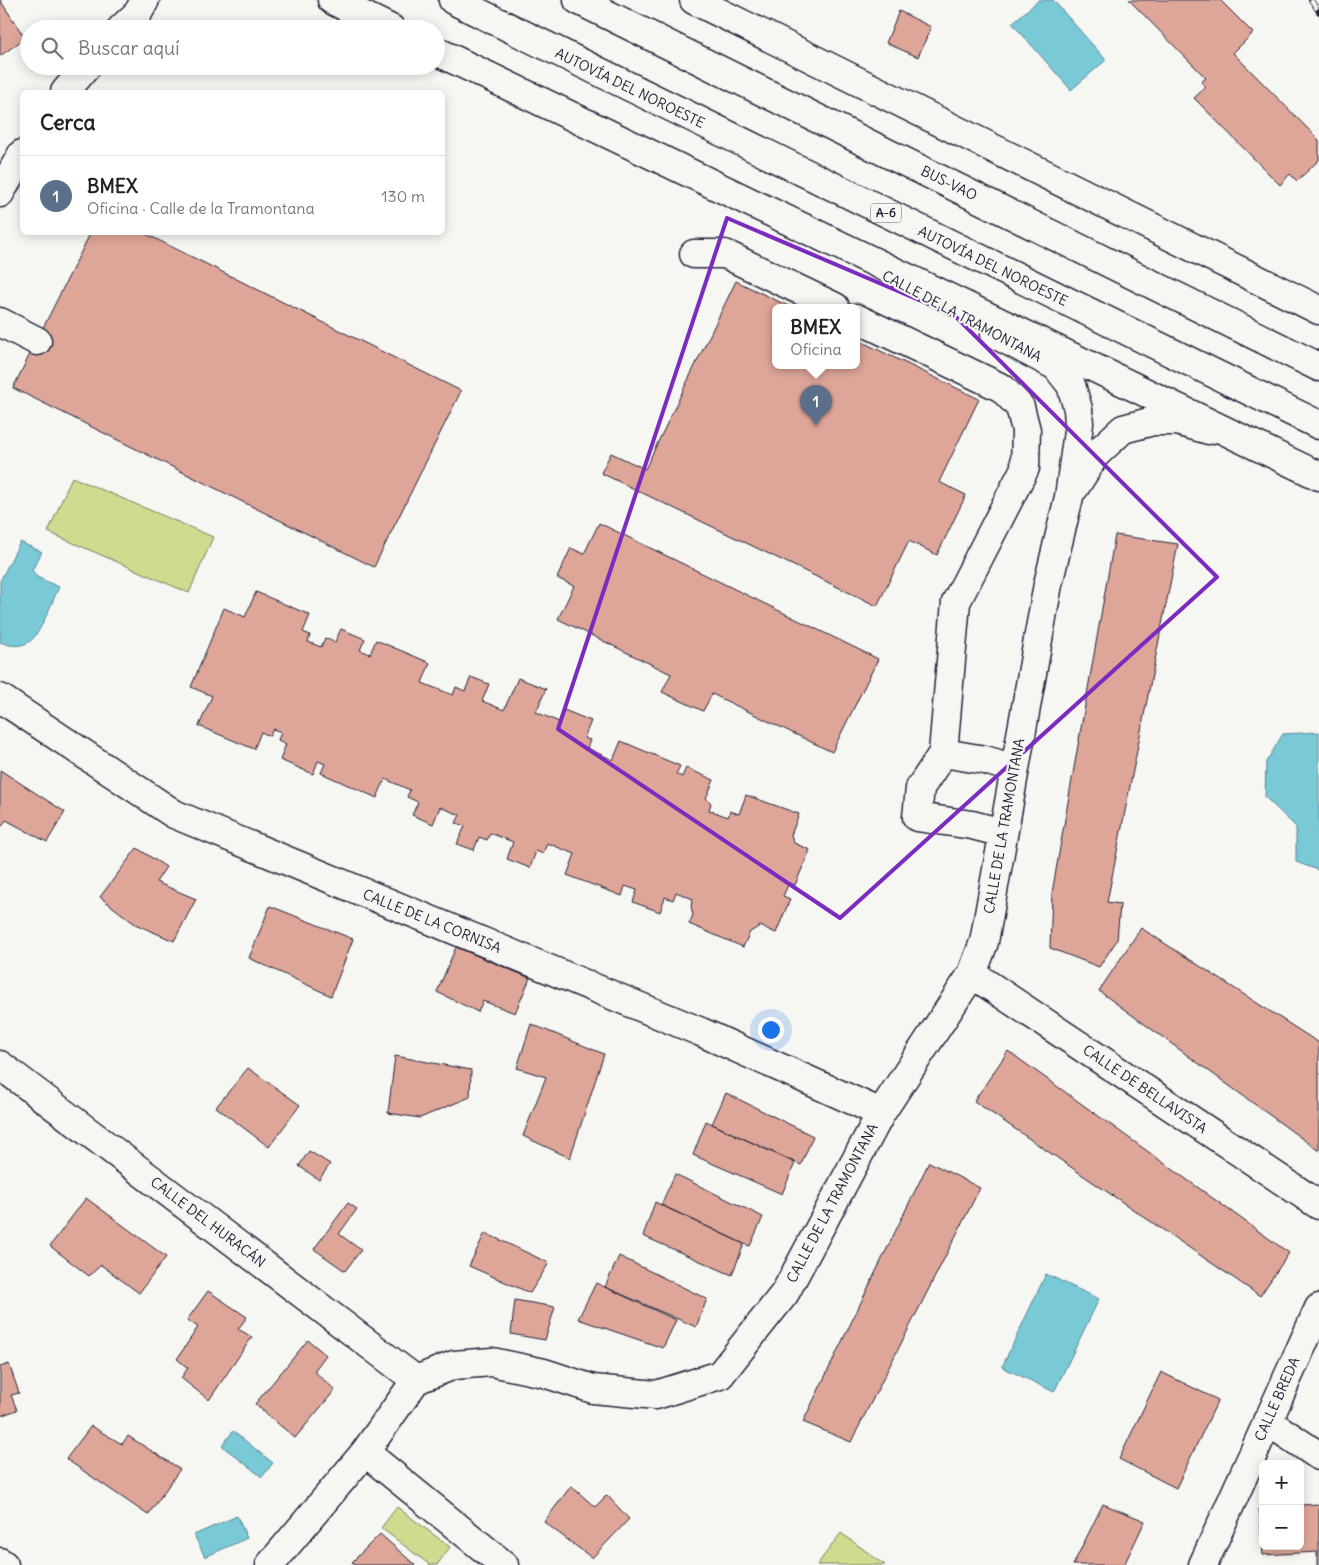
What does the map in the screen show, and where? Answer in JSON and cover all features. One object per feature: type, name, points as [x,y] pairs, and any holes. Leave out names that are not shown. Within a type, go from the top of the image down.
[{"type":"main road","points":[[131,20],[138,13],[144,0]]},
{"type":"main road","points":[[332,0],[373,20]]},
{"type":"main road","name":"AUTOVÍA DEL NOROESTE","points":[[453,0],[1319,425]]},
{"type":"main road","name":"BUS-VAO","points":[[578,0],[1319,367]]},
{"type":"main road","points":[[694,0],[1319,310]]},
{"type":"main road","points":[[445,55],[1319,476]]},
{"type":"main road","points":[[67,90],[79,75]]},
{"type":"main road","points":[[0,193],[20,158]]},
{"type":"main road","name":"CALLE DE LA TRAMONTANA","points":[[416,1380],[454,1365],[492,1362],[544,1373],[593,1388],[656,1395],[720,1375],[784,1293],[881,1113],[972,974],[984,942],[1048,584],[1069,497],[1079,424],[1078,409],[1071,385],[1056,366],[747,201]]},
{"type":"main road","points":[[694,254],[725,254],[829,304]]},
{"type":"main road","points":[[860,320],[1002,388],[1020,407],[1026,430],[1025,468],[956,602],[942,753],[920,788],[917,817],[972,825],[1003,833]]},
{"type":"main road","points":[[0,322],[37,341]]},
{"type":"main road","name":"CALLE DE LA TRAMONTANA","points":[[1069,497],[1095,455],[1108,441],[1123,429],[1153,421],[1177,421],[1202,428],[1292,463]]},
{"type":"main road","name":"CALLE DE LA CORNISA","points":[[0,698],[174,814],[701,1032],[881,1113]]},
{"type":"main road","points":[[942,753],[985,760],[1015,769]]},
{"type":"main road","name":"CALLE DE BELLAVISTA","points":[[972,974],[1319,1205]]},
{"type":"main road","name":"CALLE DEL HURACÁN","points":[[0,1065],[416,1380]]},
{"type":"main road","name":"CALLE BREDA","points":[[1208,1555],[1319,1308]]},
{"type":"main road","points":[[270,1565],[365,1452],[416,1380]]},
{"type":"main road","points":[[1267,1421],[1319,1456]]},
{"type":"main road","points":[[365,1452],[504,1565]]},
{"type":"highlighted area","points":[[727,218],[954,315],[1217,577],[840,918],[558,729]]},
{"type":"green space","points":[[72,477],[213,537],[189,593],[48,532]]},
{"type":"green space","points":[[397,1507],[450,1547],[437,1565],[430,1565],[381,1528]]},
{"type":"green space","points":[[841,1533],[885,1565],[817,1565]]},
{"type":"water","points":[[1039,0],[1053,0],[1106,60],[1071,90],[1012,23]]},
{"type":"water","points":[[20,542],[42,552],[32,570],[37,577],[59,587],[45,620],[32,640],[19,645],[9,645],[0,642],[0,581]]},
{"type":"water","points":[[1319,732],[1318,870],[1296,862],[1296,827],[1265,797],[1266,762],[1283,734]]},
{"type":"water","points":[[1046,1274],[1099,1299],[1054,1392],[1002,1367]]},
{"type":"water","points":[[233,1431],[273,1463],[262,1477],[222,1446]]},
{"type":"water","points":[[237,1516],[247,1538],[205,1557],[194,1535]]},
{"type":"building","points":[[0,0],[20,30],[20,42],[0,56]]},
{"type":"building","points":[[1129,0],[1220,0],[1253,33],[1233,53],[1319,140],[1319,160],[1297,181],[1290,174],[1280,185],[1194,98],[1206,87],[1201,82],[1206,78]]},
{"type":"building","points":[[899,11],[931,27],[918,57],[886,43]]},
{"type":"building","points":[[90,235],[148,235],[461,391],[374,567],[13,388]]},
{"type":"building","points":[[736,281],[784,304],[772,304],[772,369],[860,369],[860,341],[979,399],[939,482],[966,495],[937,555],[909,541],[877,606],[601,473],[611,453],[645,469]]},
{"type":"building","points":[[599,523],[878,659],[832,752],[712,694],[703,711],[662,692],[671,674],[558,619],[574,586],[557,578],[571,548],[584,554]]},
{"type":"building","points":[[1115,535],[1178,544],[1107,902],[1120,904],[1117,940],[1099,967],[1050,948],[1052,893]]},
{"type":"building","points":[[256,592],[310,615],[303,632],[310,635],[308,642],[321,647],[325,638],[335,642],[341,629],[365,639],[360,650],[370,654],[376,640],[430,663],[422,683],[453,695],[456,687],[465,691],[471,677],[489,684],[482,701],[504,710],[518,678],[546,689],[536,712],[559,722],[564,710],[591,721],[584,738],[590,740],[587,748],[613,760],[621,741],[680,766],[676,774],[682,777],[686,768],[714,780],[706,798],[711,803],[709,810],[728,817],[730,811],[739,814],[746,795],[799,814],[791,835],[794,843],[810,850],[795,885],[789,883],[783,896],[790,899],[776,933],[760,926],[750,932],[743,947],[689,924],[693,915],[691,906],[693,899],[676,892],[673,900],[665,897],[660,912],[633,902],[637,890],[625,886],[622,896],[567,875],[575,854],[547,843],[543,854],[536,851],[530,868],[507,859],[513,842],[490,833],[487,840],[479,837],[474,850],[457,844],[465,826],[456,823],[460,815],[440,807],[433,824],[412,815],[418,802],[407,797],[410,790],[385,779],[377,798],[321,773],[325,764],[318,761],[313,774],[280,760],[286,744],[278,740],[281,732],[273,729],[270,736],[261,732],[254,749],[199,726],[212,696],[191,687],[224,608],[245,617]]},
{"type":"building","points":[[0,770],[65,812],[47,842],[6,820],[0,829]]},
{"type":"building","points":[[137,848],[166,867],[156,882],[196,899],[174,941],[135,924],[100,897]]},
{"type":"building","points":[[270,906],[353,939],[331,996],[249,958]]},
{"type":"building","points":[[1141,928],[1319,1043],[1319,1151],[1099,991]]},
{"type":"building","points":[[456,947],[530,978],[515,1013],[483,1001],[478,1012],[437,992]]},
{"type":"building","points":[[531,1024],[604,1054],[570,1158],[523,1136],[546,1077],[517,1068]]},
{"type":"building","points":[[1008,1051],[1289,1253],[1260,1296],[974,1101]]},
{"type":"building","points":[[395,1056],[471,1070],[470,1097],[420,1118],[388,1113]]},
{"type":"building","points":[[248,1068],[300,1105],[269,1147],[216,1107]]},
{"type":"building","points":[[726,1093],[813,1136],[801,1165],[712,1124]]},
{"type":"building","points":[[706,1121],[795,1163],[782,1194],[693,1155]]},
{"type":"building","points":[[309,1151],[330,1164],[319,1180],[299,1166]]},
{"type":"building","points":[[929,1162],[980,1188],[851,1442],[803,1422]]},
{"type":"building","points":[[675,1174],[763,1217],[750,1246],[661,1205]]},
{"type":"building","points":[[86,1198],[166,1257],[139,1293],[101,1265],[89,1276],[50,1246]]},
{"type":"building","points":[[655,1202],[744,1244],[732,1275],[643,1236]]},
{"type":"building","points":[[348,1203],[357,1209],[339,1234],[361,1250],[345,1271],[314,1249]]},
{"type":"building","points":[[485,1233],[549,1263],[530,1293],[469,1266]]},
{"type":"building","points":[[619,1256],[707,1299],[696,1327],[605,1287]]},
{"type":"building","points":[[596,1283],[676,1320],[663,1348],[578,1319]]},
{"type":"building","points":[[208,1291],[247,1317],[238,1329],[252,1337],[209,1400],[181,1378],[188,1368],[177,1359],[198,1327],[187,1320]]},
{"type":"building","points":[[515,1300],[555,1307],[545,1340],[511,1334]]},
{"type":"building","points":[[308,1340],[326,1355],[314,1371],[335,1390],[295,1438],[255,1404]]},
{"type":"building","points":[[9,1364],[19,1393],[11,1395],[17,1410],[0,1416],[0,1367]]},
{"type":"building","points":[[1161,1372],[1218,1400],[1176,1488],[1119,1459]]},
{"type":"building","points":[[91,1426],[122,1444],[128,1436],[180,1469],[148,1515],[66,1459]]},
{"type":"building","points":[[571,1486],[595,1507],[607,1495],[629,1519],[592,1558],[544,1522]]},
{"type":"building","points":[[1103,1504],[1145,1521],[1124,1565],[1073,1565]]},
{"type":"building","points":[[1319,1504],[1319,1565],[1317,1565],[1317,1552],[1263,1555],[1263,1550],[1304,1550],[1304,1505]]},
{"type":"building","points":[[380,1534],[415,1565],[355,1565],[352,1562]]},
{"type":"railway","points":[[1311,0],[1319,12]]},
{"type":"place","name":"BMEX","points":[[816,426]]}]
